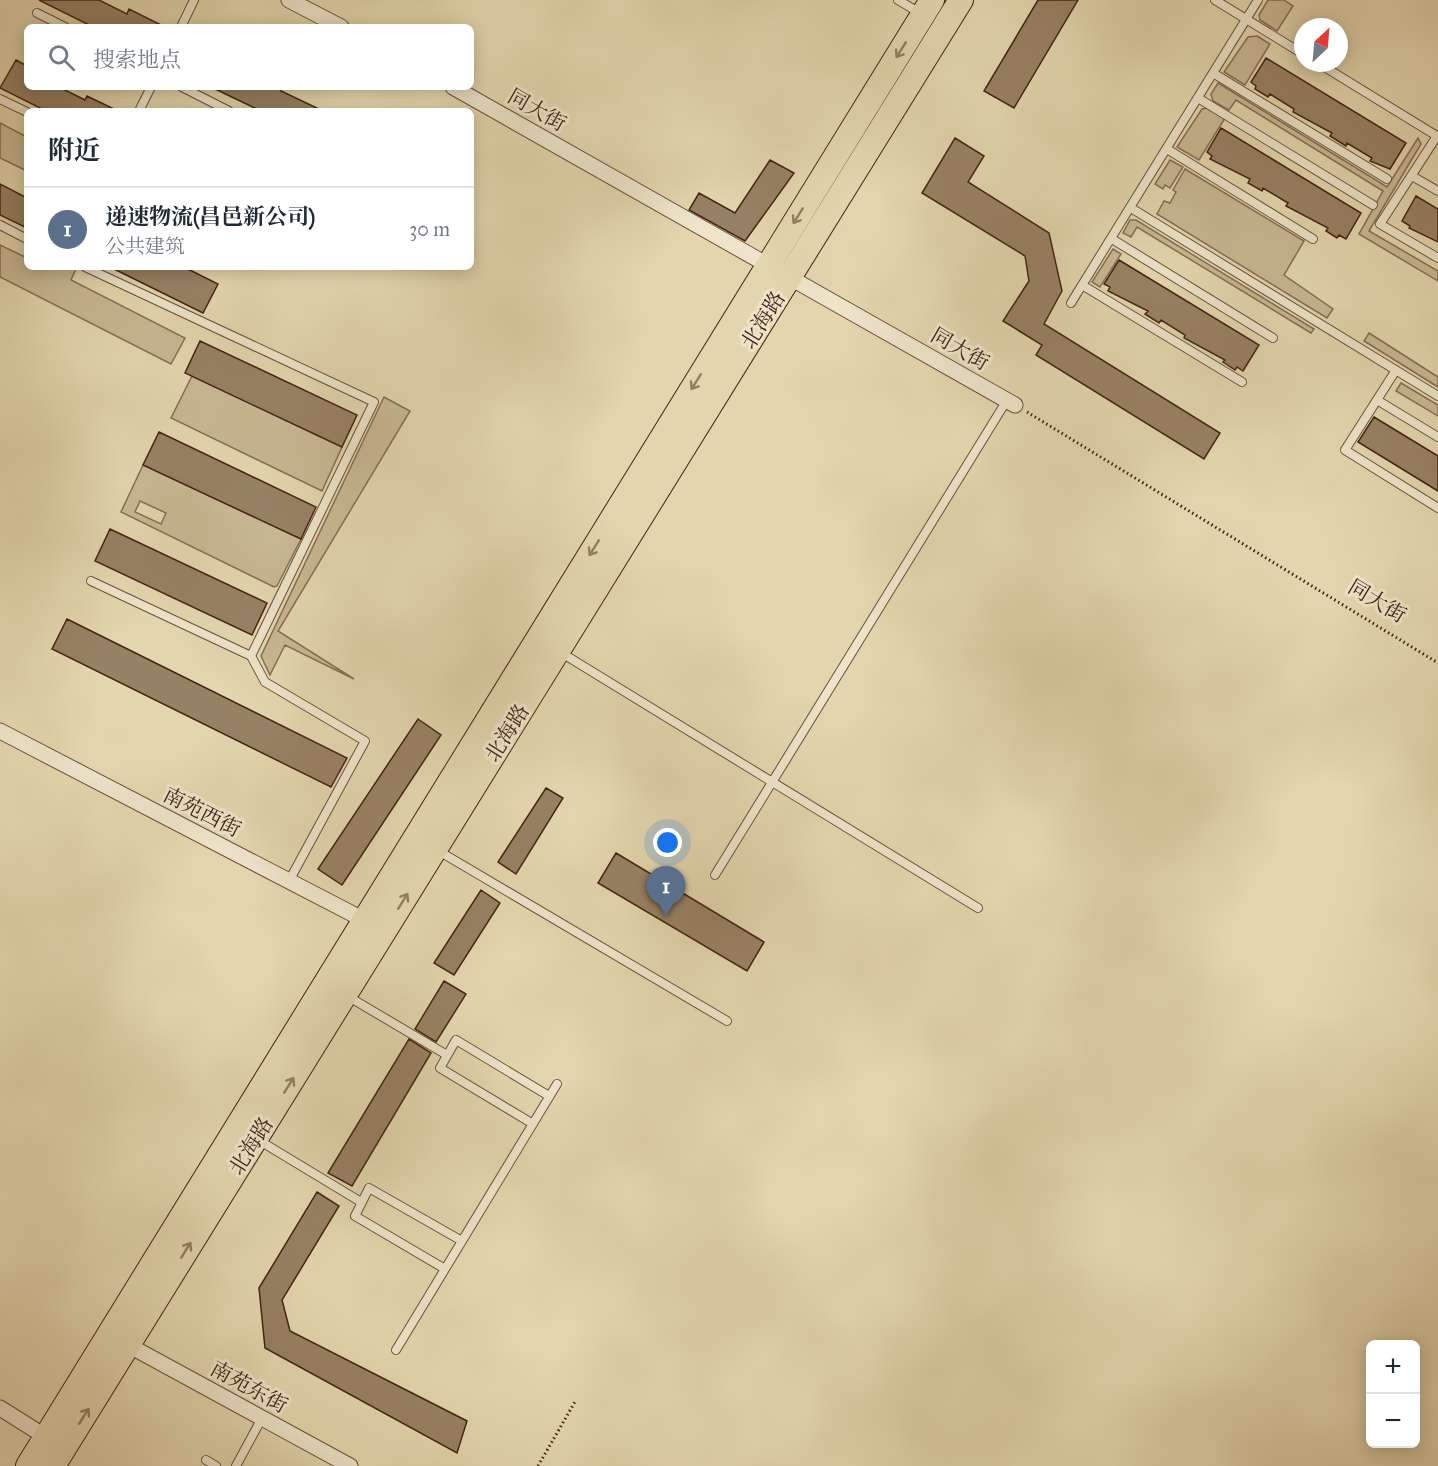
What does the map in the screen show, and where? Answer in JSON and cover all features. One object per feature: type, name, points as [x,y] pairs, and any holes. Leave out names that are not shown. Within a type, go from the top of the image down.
[{"type":"main road","name":"北海路","points":[[28,1466],[374,926],[548,645],[790,276],[961,0]]},
{"type":"main road","name":"北海路","points":[[53,1466],[345,994],[374,926],[435,849],[548,645],[768,266],[927,7]]},
{"type":"street","points":[[289,0],[335,24]]},
{"type":"street","name":"同大街","points":[[458,90],[1012,402]]},
{"type":"street","name":"南苑西街","points":[[0,731],[374,926]]},
{"type":"street","name":"南苑东街","points":[[128,1345],[350,1466]]},
{"type":"street","points":[[0,1408],[46,1437]]},
{"type":"lane","points":[[183,24],[195,0]]},
{"type":"lane","points":[[898,0],[927,7]]},
{"type":"lane","points":[[1215,0],[1294,48]]},
{"type":"lane","points":[[1071,303],[1258,0]]},
{"type":"lane","points":[[37,13],[58,24]]},
{"type":"lane","points":[[1333,72],[1438,136],[1380,224],[1438,258]]},
{"type":"lane","points":[[1213,73],[1388,179]]},
{"type":"lane","points":[[140,108],[150,90]]},
{"type":"lane","points":[[188,90],[223,108]]},
{"type":"lane","points":[[1198,98],[1373,205]]},
{"type":"lane","points":[[0,99],[24,111]]},
{"type":"lane","points":[[1167,149],[1313,239]]},
{"type":"lane","points":[[1412,176],[1438,192]]},
{"type":"lane","points":[[1131,208],[1438,396]]},
{"type":"lane","points":[[0,225],[24,237]]},
{"type":"lane","points":[[1112,239],[1273,338]]},
{"type":"lane","points":[[91,270],[374,402],[251,656]]},
{"type":"lane","points":[[1082,285],[1242,382]]},
{"type":"lane","points":[[1396,370],[1345,450],[1438,508]]},
{"type":"lane","points":[[1377,400],[1438,437]]},
{"type":"lane","points":[[715,875],[1012,402]]},
{"type":"lane","points":[[91,581],[251,656],[265,682],[365,741],[289,881]]},
{"type":"lane","points":[[548,645],[978,908]]},
{"type":"lane","points":[[435,849],[728,1022]]},
{"type":"lane","points":[[345,994],[447,1055]]},
{"type":"lane","points":[[533,1124],[440,1068],[447,1055],[456,1040],[549,1096]]},
{"type":"lane","points":[[396,1350],[557,1084]]},
{"type":"lane","points":[[256,1138],[361,1202]]},
{"type":"lane","points":[[445,1269],[355,1216],[369,1188],[462,1241]]},
{"type":"lane","points":[[236,1466],[262,1418]]},
{"type":"lane","points":[[206,1460],[216,1466]]},
{"type":"path","name":"同大街","points":[[1012,402],[1438,663]]},
{"type":"path","points":[[538,1466],[576,1400]]},
{"type":"shaded area","points":[[1268,0],[1284,0],[1293,6],[1277,31],[1260,20],[1259,15]]},
{"type":"shaded area","points":[[1257,36],[1270,44],[1245,85],[1224,72],[1248,37]]},
{"type":"shaded area","points":[[1218,83],[1387,187],[1418,138],[1421,144],[1369,231],[1438,271],[1438,281],[1359,234],[1383,191],[1236,100],[1229,110],[1213,101],[1211,94]]},
{"type":"shaded area","points":[[1207,108],[1225,118],[1199,160],[1177,147],[1202,109]]},
{"type":"shaded area","points":[[0,123],[24,135],[24,170],[0,158]]},
{"type":"shaded area","points":[[1170,160],[1183,167],[1170,188],[1165,185],[1163,189],[1155,184]]},
{"type":"shaded area","points":[[1185,169],[1304,241],[1284,275],[1333,309],[1327,318],[1157,214],[1164,201],[1170,203],[1176,192],[1173,190]]},
{"type":"shaded area","points":[[1130,220],[1136,220],[1314,329],[1311,333],[1137,227],[1131,237],[1123,233]]},
{"type":"shaded area","points":[[0,245],[24,257],[24,270],[76,270],[71,280],[185,338],[171,364],[0,277]]},
{"type":"shaded area","points":[[1113,249],[1121,254],[1100,287],[1092,282]]},
{"type":"shaded area","points":[[1369,333],[1438,377],[1438,387],[1364,341]]},
{"type":"shaded area","points":[[192,376],[342,447],[322,491],[171,418]]},
{"type":"shaded area","points":[[1401,383],[1438,405],[1438,416],[1396,391]]},
{"type":"shaded area","points":[[384,397],[410,411],[278,631],[354,679],[285,645],[270,675],[261,656]]},
{"type":"shaded area","points":[[143,465],[301,539],[277,586],[274,587],[121,512]],"holes":[[[140,501],[166,513],[161,524],[135,512]]]},
{"type":"building","points":[[39,0],[99,0],[127,14],[129,9],[159,24],[87,24]]},
{"type":"building","points":[[1038,0],[1078,0],[1014,108],[984,91]]},
{"type":"building","points":[[1266,58],[1406,143],[1390,169],[1370,161],[1372,158],[1330,136],[1332,133],[1293,112],[1294,109],[1270,94],[1268,97],[1255,89],[1256,86],[1251,82]]},
{"type":"building","points":[[16,60],[24,64],[24,90],[65,90],[85,100],[87,96],[112,108],[40,108],[0,88]]},
{"type":"building","points":[[217,90],[282,90],[317,108],[255,108]]},
{"type":"building","points":[[1221,128],[1361,213],[1346,239],[1339,235],[1337,238],[1326,231],[1328,228],[1286,206],[1288,203],[1263,188],[1262,191],[1248,183],[1250,179],[1210,159],[1212,156],[1207,152]]},
{"type":"building","points":[[955,138],[984,156],[968,182],[1049,233],[1062,291],[1044,324],[1220,433],[1204,459],[1036,355],[1042,345],[1003,321],[1029,281],[1025,256],[922,193]]},
{"type":"building","points":[[770,160],[794,173],[745,241],[689,210],[699,193],[735,213]]},
{"type":"building","points":[[0,184],[24,196],[24,227],[0,215]]},
{"type":"building","points":[[1416,196],[1438,209],[1438,242],[1409,228],[1410,226],[1402,221]]},
{"type":"building","points":[[1119,260],[1259,345],[1243,371],[1237,367],[1235,370],[1223,362],[1225,360],[1184,338],[1185,335],[1161,320],[1159,323],[1145,314],[1148,311],[1108,291],[1110,287],[1104,284]]},
{"type":"building","points":[[116,270],[190,270],[218,284],[203,313]]},
{"type":"building","points":[[200,341],[357,415],[342,447],[185,373]]},
{"type":"building","points":[[1374,417],[1438,456],[1438,491],[1358,442]]},
{"type":"building","points":[[159,432],[316,507],[301,539],[143,465]]},
{"type":"building","points":[[110,529],[267,603],[252,635],[95,561]]},
{"type":"building","points":[[67,619],[347,758],[331,787],[52,649]]},
{"type":"building","points":[[418,719],[441,735],[342,885],[318,869]]},
{"type":"building","points":[[546,788],[563,798],[516,874],[498,862]]},
{"type":"building","points":[[616,853],[764,942],[747,971],[598,883]]},
{"type":"building","points":[[481,890],[500,903],[454,975],[434,963]]},
{"type":"building","points":[[444,981],[466,994],[436,1042],[415,1029]]},
{"type":"building","points":[[409,1039],[431,1053],[352,1186],[328,1173]]},
{"type":"building","points":[[317,1192],[339,1206],[282,1300],[290,1331],[467,1421],[457,1453],[265,1348],[259,1288]]},
{"type":"place","name":"递速物流(昌邑新公司)","points":[[666,916]]}]
